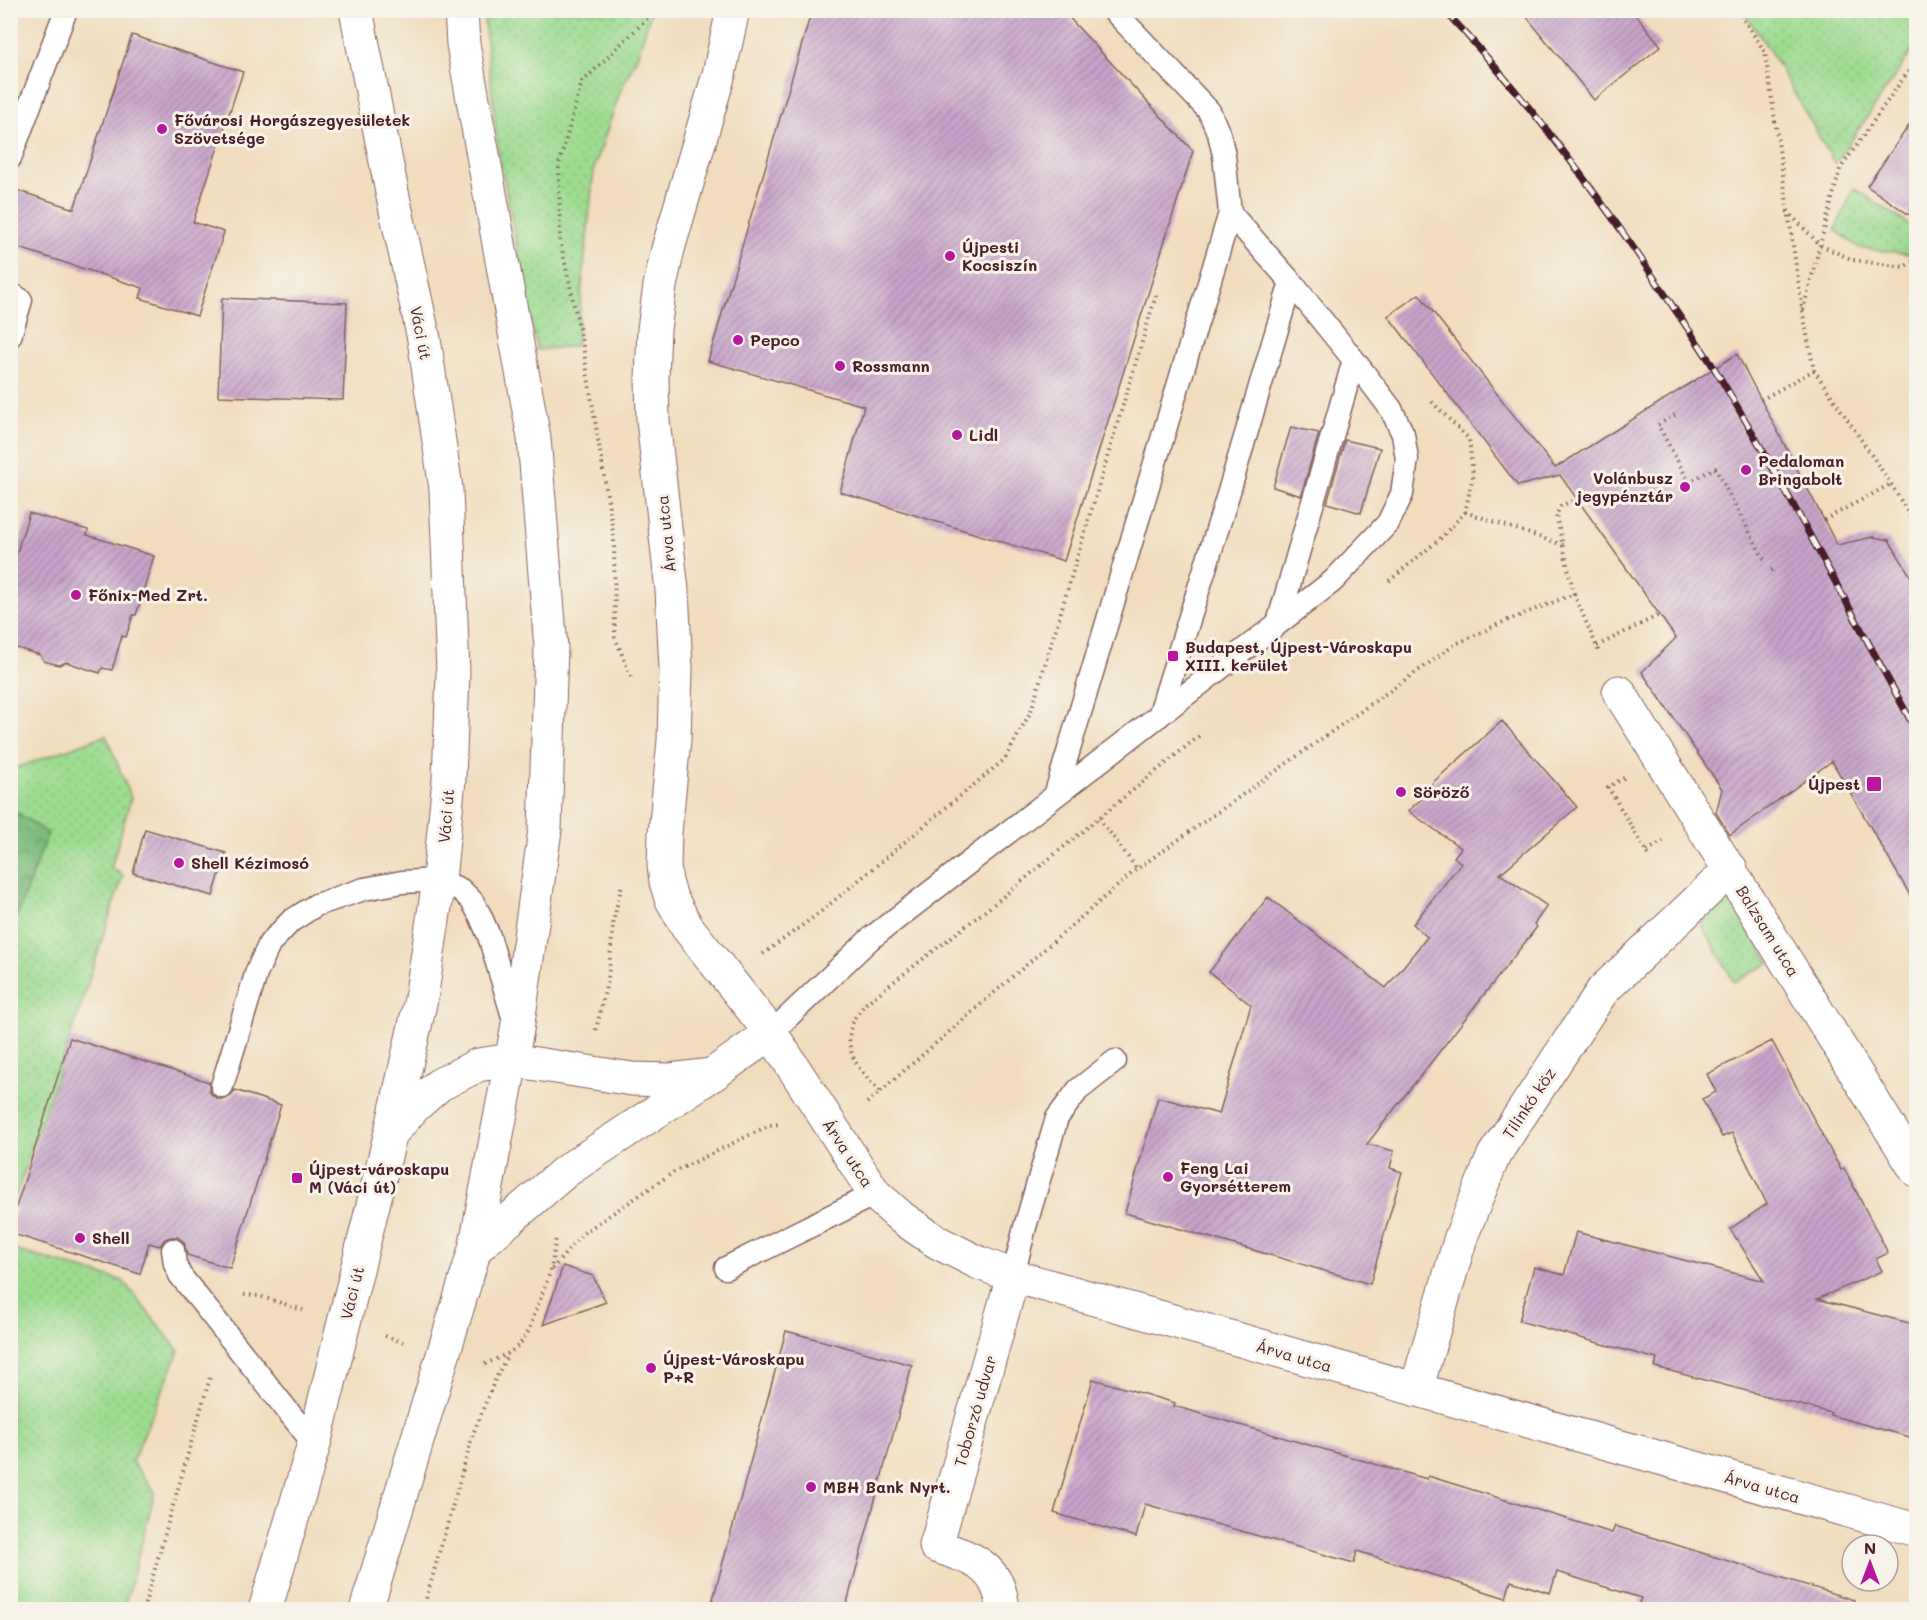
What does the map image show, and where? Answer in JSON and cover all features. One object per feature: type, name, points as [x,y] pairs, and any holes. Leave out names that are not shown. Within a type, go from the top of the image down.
[{"type":"street","name":"Váci út","points":[[265,1610],[315,1444],[421,999],[440,880],[449,779],[453,673],[446,489],[424,339],[356,10]]},
{"type":"street","points":[[366,1610],[475,1249],[514,1045],[544,830],[551,648],[534,438],[463,44],[461,10]]},
{"type":"street","name":"Árva utca","points":[[732,10],[719,74],[668,249],[654,329],[653,420],[672,590],[676,668],[674,740],[665,833],[666,882],[677,913],[706,954],[771,1033],[875,1194],[902,1218],[937,1242],[977,1262],[1013,1276],[1917,1530]]},
{"type":"street","name":"Balzsam utca","points":[[1619,692],[1917,1170]]},
{"type":"street","name":"Tilinkó köz","points":[[1416,1390],[1461,1237],[1494,1155],[1604,990],[1731,869]]},
{"type":"street","points":[[475,1249],[566,1171],[771,1033]]},
{"type":"street","points":[[391,1132],[415,1106],[440,1085],[514,1045],[587,1072],[632,1079],[670,1080],[711,1075]]},
{"type":"street","name":"Toborzó udvar","points":[[1003,1610],[996,1583],[981,1564],[971,1558],[936,1546],[1013,1276]]},
{"type":"lane","points":[[10,158],[66,10]]},
{"type":"lane","points":[[1055,796],[1230,213],[1224,155],[1219,134],[1209,111],[1113,10]]},
{"type":"lane","points":[[771,1033],[870,939],[1333,581],[1388,523],[1402,494],[1407,459],[1403,434],[1391,409],[1291,282],[1230,213]]},
{"type":"lane","points":[[1159,716],[1291,282]]},
{"type":"lane","points":[[10,293],[21,300],[10,336]]},
{"type":"lane","points":[[1278,623],[1354,360]]},
{"type":"lane","points":[[222,1086],[257,971],[270,943],[291,921],[316,905],[364,889],[402,882],[440,880],[461,890],[472,901],[489,936],[514,1045]]},
{"type":"lane","points":[[1013,1276],[1024,1227],[1057,1118],[1078,1090],[1115,1061]]},
{"type":"lane","points":[[726,1268],[875,1194]]},
{"type":"lane","points":[[173,1250],[175,1264],[180,1275],[315,1444]]},
{"type":"path","points":[[632,678],[615,637],[614,538],[583,346],[560,240],[559,164],[582,82],[656,10]]},
{"type":"path","points":[[1737,10],[1766,52],[1787,211],[1814,370],[1917,526]]},
{"type":"path","points":[[1803,314],[1840,169],[1917,60]]},
{"type":"path","points":[[1787,211],[1820,245],[1853,260],[1904,267],[1917,259]]},
{"type":"path","points":[[728,979],[818,914],[1005,759],[1031,711],[1157,292]]},
{"type":"path","points":[[1761,400],[1814,370]]},
{"type":"path","points":[[1675,415],[1658,425],[1689,482],[1715,468],[1764,559]]},
{"type":"path","points":[[1824,520],[1891,484]]},
{"type":"path","points":[[1576,499],[1562,506],[1556,515],[1574,594],[1619,692]]},
{"type":"path","points":[[1465,512],[1563,545]]},
{"type":"path","points":[[551,1270],[582,1234],[674,1172],[770,1125],[826,1120],[862,1108],[1137,869],[1456,644],[1574,594]]},
{"type":"path","points":[[1597,646],[1659,615]]},
{"type":"path","points":[[880,1091],[860,1072],[849,1040],[854,1020],[865,1004],[994,904],[1201,735]]},
{"type":"path","points":[[1608,787],[1649,856]]},
{"type":"path","points":[[1099,818],[1137,869]]},
{"type":"path","points":[[587,1072],[608,978],[614,918],[624,873]]},
{"type":"path","points":[[423,1610],[473,1434],[494,1382],[509,1353],[520,1344],[528,1332],[551,1270],[566,1171]]},
{"type":"green space","points":[[483,11],[651,11],[639,52],[620,92],[594,169],[576,346],[537,350],[498,149]]},
{"type":"green space","points":[[1743,11],[1916,11],[1916,45],[1835,164],[1770,51]]},
{"type":"green space","points":[[1854,188],[1916,229],[1916,243],[1909,254],[1860,248],[1835,230]]},
{"type":"green space","points":[[106,735],[131,798],[111,868],[123,875],[11,1210],[11,770]]},
{"type":"green space","points":[[11,809],[48,833],[11,931]]},
{"type":"green space","points":[[1723,886],[1770,963],[1734,982],[1696,914]]},
{"type":"green space","points":[[11,1249],[123,1281],[179,1351],[132,1462],[155,1492],[124,1609],[11,1609]]},
{"type":"building","name":"Újpesti Kocsiszín","points":[[812,10],[1062,10],[1193,151],[1064,561],[840,492],[864,406],[708,361]]},
{"type":"building","points":[[1521,10],[1632,10],[1661,46],[1594,100]]},
{"type":"building","points":[[132,35],[243,72],[193,222],[224,232],[197,316],[140,298],[143,288],[10,245],[10,188],[74,209]]},
{"type":"building","points":[[1917,114],[1917,220],[1867,186]]},
{"type":"building","points":[[1419,294],[1555,468],[1737,354],[1837,545],[1873,537],[1889,540],[1917,587],[1917,907],[1832,761],[1730,835],[1716,813],[1722,789],[1642,672],[1676,638],[1560,475],[1518,486],[1388,316]]},
{"type":"building","points":[[222,298],[347,303],[343,400],[218,396]]},
{"type":"building","points":[[1291,427],[1319,433],[1301,496],[1273,487]]},
{"type":"building","points":[[1345,440],[1380,448],[1361,513],[1327,503]]},
{"type":"building","name":"Főnix-Med Zrt.","points":[[29,513],[88,530],[87,535],[154,556],[136,615],[133,615],[126,637],[122,636],[112,670],[102,668],[100,673],[66,662],[59,665],[44,661],[40,655],[10,646],[10,575]]},
{"type":"building","points":[[1502,721],[1577,807],[1500,874],[1547,906],[1534,924],[1537,927],[1367,1144],[1394,1151],[1390,1168],[1402,1172],[1370,1284],[1125,1213],[1158,1097],[1219,1114],[1251,1005],[1209,972],[1268,897],[1386,988],[1428,936],[1413,924],[1461,863],[1454,857],[1461,848],[1408,811],[1434,788],[1431,784]]},
{"type":"building","name":"Shell Kézimosó","points":[[145,829],[226,853],[213,896],[133,873]]},
{"type":"building","points":[[70,1038],[209,1082],[209,1090],[218,1099],[226,1099],[235,1090],[281,1105],[230,1268],[187,1255],[184,1242],[177,1237],[165,1239],[160,1246],[149,1243],[140,1274],[10,1233],[10,1226]]},
{"type":"building","points":[[1772,1041],[1841,1170],[1844,1168],[1888,1253],[1876,1259],[1882,1271],[1817,1299],[1917,1325],[1917,1439],[1830,1415],[1831,1413],[1655,1367],[1657,1359],[1519,1321],[1534,1267],[1564,1275],[1576,1232],[1764,1281],[1730,1229],[1767,1204],[1732,1133],[1722,1137],[1702,1099],[1716,1092],[1707,1074]]},
{"type":"building","points":[[563,1266],[593,1276],[606,1302],[543,1325]]},
{"type":"building","name":"MBH Bank Nyrt.","points":[[786,1331],[912,1365],[845,1610],[710,1610]]},
{"type":"building","points":[[1093,1379],[1175,1403],[1174,1406],[1427,1479],[1428,1476],[1612,1533],[1615,1526],[1854,1600],[1852,1610],[1637,1610],[1641,1598],[1557,1572],[1550,1593],[1511,1581],[1506,1598],[1357,1551],[1354,1563],[1145,1504],[1136,1537],[1054,1513]]},
{"type":"railway","points":[[1444,10],[1475,43],[1561,148],[1641,258],[1704,352],[1768,460],[1916,730]]},
{"type":"place","name":"Fővárosi Horgászegyesületek Szövetsége","points":[[162,129]]},
{"type":"place","name":"Újpesti Kocsiszín","points":[[950,256]]},
{"type":"place","name":"Pepco","points":[[738,340]]},
{"type":"place","name":"Rossmann","points":[[840,366]]},
{"type":"place","name":"Lidl","points":[[957,435]]},
{"type":"place","name":"Pedaloman Bringabolt","points":[[1746,470]]},
{"type":"place","name":"Volánbusz jegypénztár","points":[[1685,487]]},
{"type":"place","name":"Főnix-Med Zrt.","points":[[76,595]]},
{"type":"place","name":"Budapest, Újpest-Városkapu XIII. kerület","points":[[1173,656]]},
{"type":"place","name":"Újpest","points":[[1874,784]]},
{"type":"place","name":"Söröző","points":[[1401,792]]},
{"type":"place","name":"Shell Kézimosó","points":[[179,863]]},
{"type":"place","name":"Feng Lai Gyorsétterem","points":[[1168,1177]]},
{"type":"place","name":"Újpest-városkapu M (Váci út)","points":[[297,1178]]},
{"type":"place","name":"Shell","points":[[80,1238]]},
{"type":"place","name":"Újpest-Városkapu P+R","points":[[651,1368]]},
{"type":"place","name":"MBH Bank Nyrt.","points":[[811,1487]]}]
